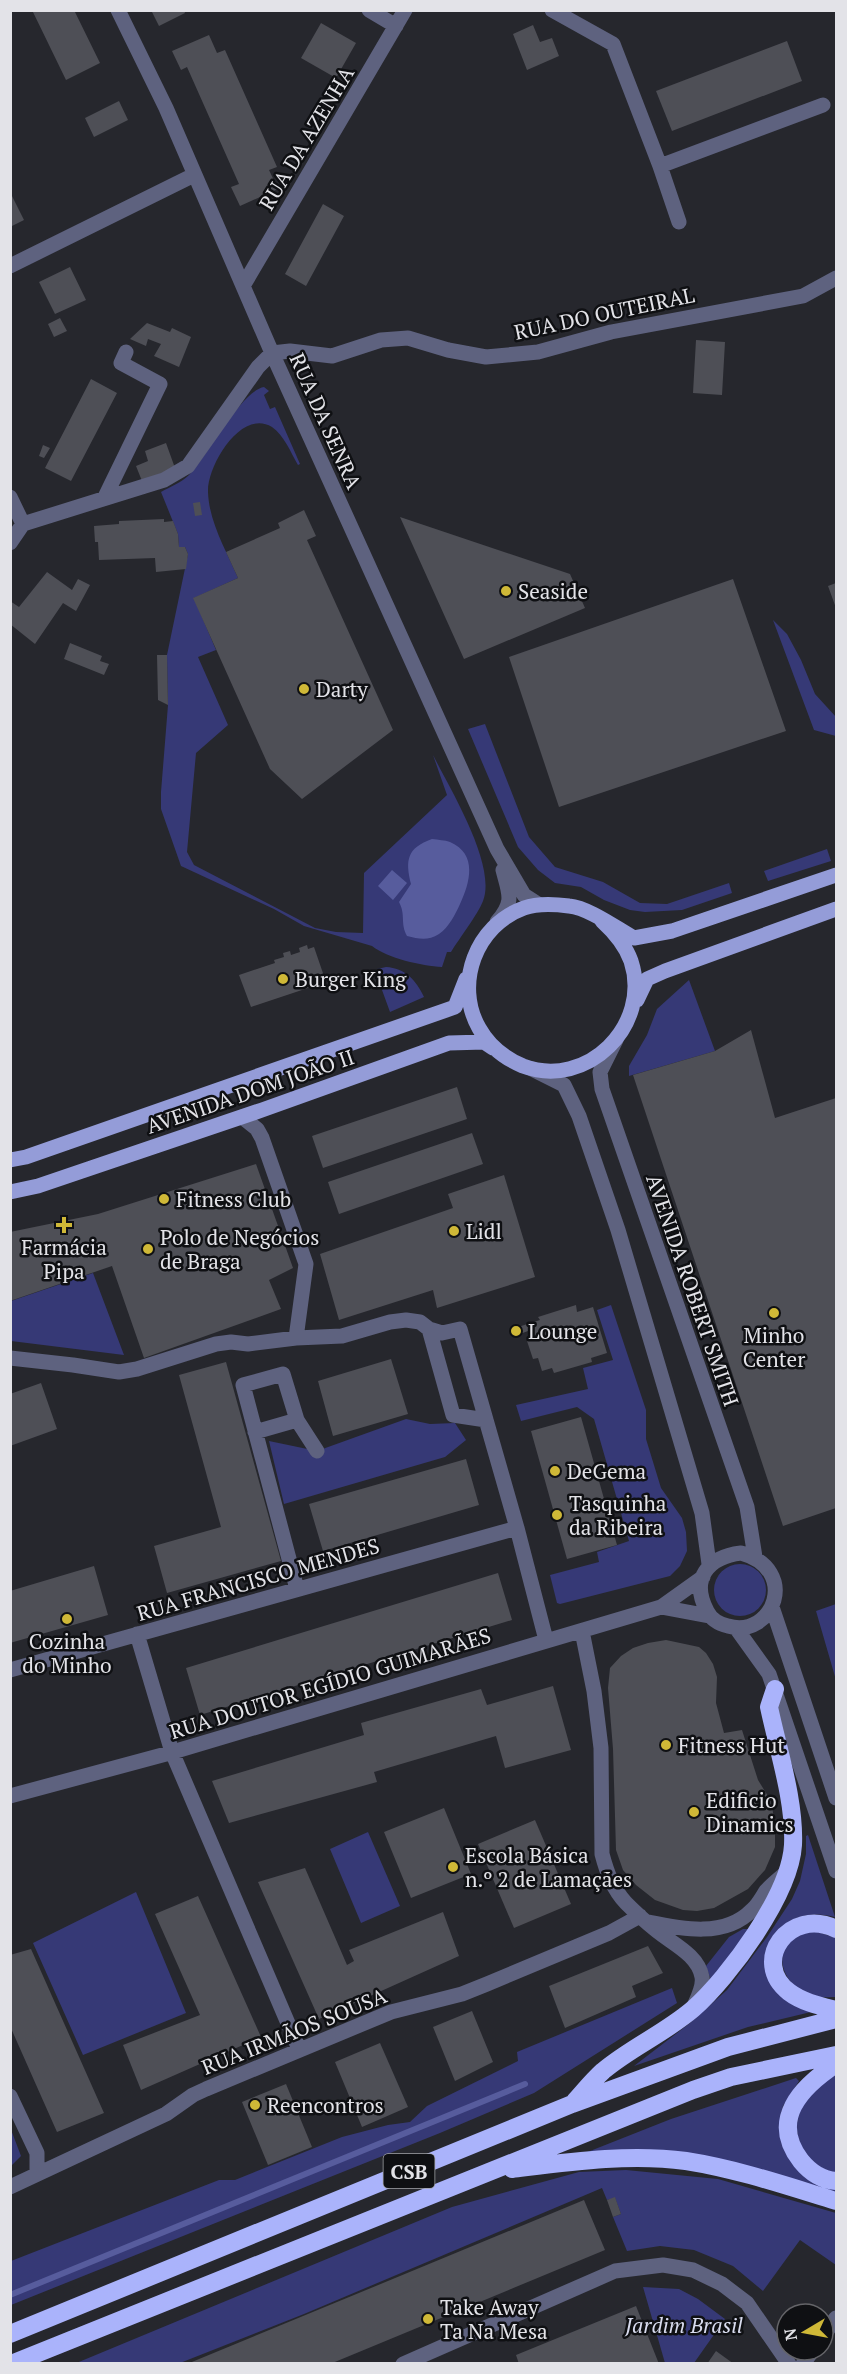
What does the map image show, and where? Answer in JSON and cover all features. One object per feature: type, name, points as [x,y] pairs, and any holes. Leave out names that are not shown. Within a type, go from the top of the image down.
[{"type":"highway","points":[[572,2104],[603,2071],[692,2010],[716,1987],[743,1951],[773,1903],[789,1869],[793,1846],[791,1819],[769,1707],[775,1689]]},
{"type":"highway","points":[[837,1929],[829,1925],[813,1923],[798,1925],[786,1932],[778,1942],[774,1954],[774,1969],[779,1981],[787,1991],[800,1999],[837,2010]]},
{"type":"highway","name":"CSB","points":[[10,2334],[572,2104],[728,2047],[837,2019]]},
{"type":"highway","name":"CSB","points":[[11,2364],[703,2087],[731,2078],[837,2055]]},
{"type":"highway","points":[[837,2064],[814,2079],[800,2093],[791,2109],[787,2124],[794,2152],[805,2166],[817,2176],[837,2181]]},
{"type":"highway","points":[[487,2172],[626,2159],[674,2160],[717,2167],[837,2201]]},
{"type":"main road","points":[[837,876],[672,931],[641,938],[634,938],[572,906],[538,904],[507,916],[483,939],[470,968],[469,1000],[474,1019],[489,1043],[501,1054],[529,1068],[561,1070],[579,1066],[606,1051],[616,1040],[647,979],[688,961],[837,909]]},
{"type":"main road","points":[[602,921],[614,932],[631,961],[634,978],[631,1011]]},
{"type":"main road","name":"AVENIDA DOM JOÃO II","points":[[10,1160],[26,1157],[455,1007],[470,968]]},
{"type":"main road","name":"AVENIDA DOM JOÃO II","points":[[10,1192],[38,1186],[242,1117],[449,1043],[484,1042],[501,1054]]},
{"type":"street","name":"RUA DA SENRA","points":[[118,10],[166,108],[272,353],[497,849],[524,896],[538,904]]},
{"type":"street","points":[[369,10],[396,26]]},
{"type":"street","name":"RUA DA AZENHA","points":[[243,286],[405,10]]},
{"type":"street","points":[[552,10],[613,44],[679,222]]},
{"type":"street","points":[[660,166],[823,105]]},
{"type":"street","points":[[10,266],[194,175]]},
{"type":"street","name":"RUA DO OUTEIRAL","points":[[272,353],[290,351],[332,356],[381,340],[408,338],[448,350],[486,357],[538,352],[611,332],[803,296],[837,278]]},
{"type":"street","points":[[105,497],[160,384],[121,363],[126,352]]},
{"type":"street","points":[[10,543],[23,524],[164,480],[188,466],[258,367],[272,353]]},
{"type":"street","points":[[10,497],[23,524]]},
{"type":"street","name":"RUA DA SENRA","points":[[483,939],[509,907],[508,888],[497,849]]},
{"type":"street","name":"AVENIDA ROBERT SMITH","points":[[616,1040],[600,1072],[602,1089],[747,1507],[755,1557]]},
{"type":"street","points":[[529,1068],[564,1085],[579,1116],[618,1230],[702,1513],[706,1571],[702,1598],[709,1616],[721,1624],[736,1628],[760,1621],[772,1607],[776,1593],[774,1580],[764,1563],[755,1557],[741,1553],[728,1555],[706,1571]]},
{"type":"street","points":[[262,1110],[262,1138]]},
{"type":"street","points":[[242,1117],[257,1129],[262,1138],[306,1264],[296,1338]]},
{"type":"street","points":[[10,1358],[119,1372],[137,1369],[216,1344],[231,1342],[256,1344],[296,1338],[342,1336],[390,1322],[406,1320],[420,1322],[429,1329],[442,1334],[460,1329],[518,1528],[546,1640]]},
{"type":"street","points":[[429,1329],[453,1415],[486,1420]]},
{"type":"street","points":[[297,1589],[243,1384],[283,1374],[297,1420],[316,1450]]},
{"type":"street","points":[[255,1432],[297,1420]]},
{"type":"street","name":"RUA FRANCISCO MENDES","points":[[10,1670],[518,1528]]},
{"type":"street","name":"RUA DOUTOR EGÍDIO GUIMARÃES","points":[[10,1796],[172,1752],[661,1607],[706,1571]]},
{"type":"street","name":"RUA DOUTOR EGÍDIO GUIMARÃES","points":[[661,1607],[709,1616]]},
{"type":"street","points":[[772,1607],[837,1798]]},
{"type":"street","points":[[736,1628],[769,1674],[837,1871]]},
{"type":"street","points":[[582,1631],[594,1691],[601,1748],[602,1854],[610,1881],[626,1903],[658,1932],[681,1947],[696,1965],[702,1977],[700,1992],[692,2010]]},
{"type":"street","points":[[137,1634],[172,1752],[299,2049]]},
{"type":"street","points":[[644,1919],[693,1930],[737,1923],[789,1869]]},
{"type":"street","name":"RUA IRMÃOS SOUSA","points":[[10,2187],[166,2114],[193,2095],[299,2049],[391,2012],[462,1994],[644,1919]]},
{"type":"street","points":[[10,2096],[37,2152],[37,2174]]},
{"type":"street","points":[[403,2364],[615,2271],[663,2265],[693,2270],[722,2284],[747,2302],[789,2364]]},
{"type":"green space","points":[[264,387],[269,391],[264,395],[270,409],[275,407],[300,464],[298,465],[284,439],[276,430],[260,423],[249,425],[238,432],[228,443],[213,468],[209,481],[211,514],[238,578],[194,598],[216,650],[198,657],[228,725],[196,753],[187,852],[194,865],[315,928],[336,932],[363,933],[364,873],[447,795],[433,755],[470,827],[478,848],[486,886],[481,906],[451,952],[447,952],[442,967],[405,961],[372,946],[304,926],[274,909],[181,866],[161,809],[168,705],[167,655],[188,554],[185,547],[179,547],[178,534],[161,492],[189,475],[235,411],[255,391]]},
{"type":"green space","points":[[773,620],[787,634],[815,694],[836,717],[836,736],[814,730]]},
{"type":"green space","points":[[485,724],[529,837],[555,867],[603,882],[640,903],[667,904],[729,883],[732,893],[682,910],[645,912],[630,910],[604,900],[581,887],[555,883],[538,870],[518,847],[468,729]]},
{"type":"green space","points":[[827,849],[831,861],[768,881],[764,871]]},
{"type":"green space","points":[[386,967],[404,972],[417,985],[424,997],[390,1012],[382,990],[385,986],[377,969]]},
{"type":"green space","points":[[689,980],[715,1051],[629,1076],[629,1066],[647,1035],[657,1009]]},
{"type":"green space","points":[[93,1273],[124,1355],[11,1341],[11,1301]]},
{"type":"green space","points":[[611,1305],[646,1410],[646,1439],[661,1488],[682,1518],[686,1532],[687,1551],[680,1566],[670,1576],[560,1604],[557,1603],[550,1575],[599,1562],[597,1552],[629,1541],[594,1419],[577,1407],[521,1421],[516,1405],[588,1389],[583,1368],[613,1360],[597,1310]]},
{"type":"green space","points":[[406,1419],[430,1424],[455,1423],[466,1440],[445,1457],[284,1504],[269,1441],[317,1451]]},
{"type":"green space","points":[[735,1564],[745,1564],[755,1568],[762,1575],[766,1590],[762,1605],[755,1612],[745,1616],[735,1616],[725,1612],[718,1605],[714,1595],[714,1585],[718,1575],[725,1568]]},
{"type":"green space","points":[[836,1604],[836,1680],[816,1611]]},
{"type":"green space","points":[[368,1832],[400,1906],[361,1923],[330,1849]]},
{"type":"green space","points":[[808,1835],[835,1917],[813,1915],[794,1919],[778,1931],[767,1950],[811,2012],[748,2027],[634,2066],[690,2023],[727,1990],[767,1937],[792,1899],[800,1881]]},
{"type":"green space","points":[[136,1892],[186,2013],[83,2055],[33,1943]]},
{"type":"green space","points":[[743,1929],[749,1929],[712,1983],[706,1966],[729,1937]]},
{"type":"green space","points":[[812,1930],[836,1938],[836,1997],[815,1997],[803,1992],[789,1980],[782,1963],[787,1945],[796,1936]]},
{"type":"green space","points":[[672,1988],[677,2003],[534,2093],[11,2305],[11,2261],[219,2180],[235,2180],[342,2137],[388,2125],[410,2122],[427,2106],[518,2061],[517,2052]]},
{"type":"green space","points":[[836,2075],[836,2173],[824,2169],[806,2154],[797,2133],[797,2121],[800,2109],[807,2098],[816,2088]]},
{"type":"green space","points":[[796,2078],[799,2081],[783,2106],[780,2118],[782,2145],[798,2170],[836,2189],[836,2192],[585,2153],[671,2119]]},
{"type":"green space","points":[[10,2127],[21,2156],[11,2166],[10,2166]]},
{"type":"green space","points":[[626,2170],[718,2179],[836,2213],[836,2265],[800,2240],[763,2291],[733,2266],[694,2250],[660,2246],[627,2251],[613,2217],[621,2214],[615,2198],[607,2200],[602,2188],[304,2314],[180,2363],[74,2364],[452,2207],[579,2172]]},
{"type":"green space","name":"Jardim Brasil","points":[[643,2287],[679,2289],[698,2299],[725,2319],[694,2363],[665,2363]]},
{"type":"water","points":[[432,839],[448,841],[459,847],[468,861],[469,878],[464,896],[449,924],[435,936],[419,939],[407,936],[399,902],[411,884],[408,868],[410,856],[417,846]]},
{"type":"water","points":[[392,870],[407,883],[393,900],[378,886]]},
{"type":"building","points":[[32,10],[74,10],[100,63],[66,80]]},
{"type":"building","points":[[151,10],[184,10],[185,13],[159,26]]},
{"type":"building","points":[[321,23],[356,43],[336,78],[301,58]]},
{"type":"building","points":[[533,25],[540,42],[552,38],[559,56],[527,70],[513,34]]},
{"type":"building","points":[[209,35],[217,53],[225,50],[277,167],[269,170],[278,189],[240,206],[231,187],[239,184],[187,67],[181,70],[172,51]]},
{"type":"building","points":[[787,41],[802,81],[672,131],[656,91]]},
{"type":"building","points":[[119,101],[128,120],[94,137],[85,118]]},
{"type":"building","points":[[10,192],[24,220],[10,227]]},
{"type":"building","points":[[323,204],[344,216],[306,286],[285,274]]},
{"type":"building","points":[[70,267],[86,300],[55,314],[39,282]]},
{"type":"building","points":[[60,318],[67,331],[54,337],[48,324]]},
{"type":"building","points":[[147,323],[170,332],[172,328],[191,337],[179,367],[154,356],[161,344],[148,339],[146,346],[130,339]]},
{"type":"building","points":[[696,340],[725,342],[722,395],[693,393]]},
{"type":"building","points":[[91,379],[117,393],[71,481],[45,468]]},
{"type":"building","points":[[166,443],[175,468],[142,481],[136,466],[148,461],[145,451]]},
{"type":"building","points":[[43,445],[50,448],[44,458],[39,456]]},
{"type":"building","points":[[200,502],[202,515],[195,516],[193,503]]},
{"type":"building","name":"Darty","points":[[304,510],[316,536],[307,540],[393,730],[302,799],[270,769],[193,598],[238,578],[226,552],[280,528],[278,523]]},
{"type":"building","name":"Seaside","points":[[400,517],[570,574],[585,608],[464,659]]},
{"type":"building","points":[[164,519],[164,522],[173,521],[178,534],[179,547],[185,547],[188,554],[186,569],[156,572],[155,558],[99,560],[94,526],[119,524],[119,521]]},
{"type":"building","points":[[47,572],[72,590],[78,579],[90,585],[76,611],[63,603],[35,644],[10,624],[10,601],[19,607]]},
{"type":"building","points":[[733,579],[786,731],[559,807],[509,657]]},
{"type":"building","points":[[836,583],[836,608],[828,586]]},
{"type":"building","points":[[70,643],[102,656],[100,661],[109,664],[104,675],[64,659]]},
{"type":"building","points":[[157,655],[167,655],[168,705],[158,700]]},
{"type":"building","name":"Burger King","points":[[307,945],[308,949],[314,947],[326,982],[251,1007],[239,975],[275,963],[274,960],[284,957],[283,953],[290,951],[291,955],[300,952],[299,948]]},
{"type":"building","name":"Minho Center","points":[[751,1030],[775,1118],[836,1098],[836,1508],[783,1526],[633,1075],[715,1051]]},
{"type":"building","points":[[457,1087],[467,1119],[323,1168],[312,1136]]},
{"type":"building","points":[[472,1133],[483,1164],[339,1214],[328,1182]]},
{"type":"building","name":"Polo de Negócios de Braga","points":[[256,1164],[293,1268],[269,1280],[281,1309],[144,1358],[112,1266],[10,1301],[10,1232],[98,1214]]},
{"type":"building","name":"Lidl","points":[[504,1175],[535,1277],[437,1308],[433,1290],[339,1320],[320,1254],[453,1208],[448,1194]]},
{"type":"building","points":[[576,1305],[577,1312],[593,1307],[607,1353],[591,1358],[592,1362],[554,1373],[552,1368],[542,1371],[538,1358],[533,1359],[526,1338],[530,1337],[528,1331],[520,1334],[518,1327],[540,1320],[538,1317]]},
{"type":"building","points":[[391,1359],[408,1414],[333,1436],[318,1381]]},
{"type":"building","points":[[226,1362],[281,1561],[167,1593],[154,1546],[221,1527],[179,1375]]},
{"type":"building","points":[[41,1383],[57,1429],[10,1446],[10,1394]]},
{"type":"building","points":[[581,1417],[617,1545],[567,1559],[531,1431]]},
{"type":"building","points":[[466,1459],[479,1505],[323,1551],[309,1504]]},
{"type":"building","points":[[94,1566],[108,1615],[10,1643],[10,1591]]},
{"type":"building","points":[[498,1573],[512,1620],[200,1715],[186,1668]]},
{"type":"building","name":"Edificio Dinamics","points":[[666,1640],[699,1647],[713,1664],[717,1677],[716,1703],[724,1733],[742,1730],[758,1780],[771,1801],[775,1824],[775,1847],[765,1870],[748,1889],[714,1908],[697,1911],[683,1910],[655,1900],[636,1885],[623,1870],[616,1850],[613,1749],[608,1688],[610,1668],[621,1656],[633,1648]]},
{"type":"building","points":[[553,1686],[571,1750],[505,1768],[496,1736],[374,1772],[377,1782],[229,1823],[212,1781],[364,1735],[361,1723],[481,1689],[487,1705]]},
{"type":"building","points":[[444,1808],[471,1874],[411,1898],[384,1832]]},
{"type":"building","points":[[535,1820],[571,1904],[514,1928],[478,1844]]},
{"type":"building","points":[[305,1868],[347,1965],[354,1961],[349,1950],[443,1912],[459,1956],[319,2019],[258,1882]]},
{"type":"building","points":[[198,1896],[261,2037],[141,2090],[123,2045],[200,2015],[155,1914]]},
{"type":"building","points":[[648,1946],[663,1973],[632,1986],[636,1997],[565,2028],[549,1986]]},
{"type":"building","points":[[31,1949],[104,2113],[57,2132],[10,2026],[10,1955]]},
{"type":"building","points":[[472,2011],[493,2062],[455,2081],[433,2027]]},
{"type":"building","points":[[380,2043],[408,2107],[362,2127],[335,2062]]},
{"type":"building","points":[[286,2084],[312,2147],[268,2165],[242,2102]]},
{"type":"building","points":[[615,2197],[621,2214],[613,2217],[607,2200]]},
{"type":"building","points":[[584,2200],[605,2250],[330,2364],[187,2364]]},
{"type":"building","points":[[636,2306],[659,2364],[519,2364],[516,2355]]},
{"type":"building","points":[[716,2351],[734,2364],[707,2364]]},
{"type":"waterway","points":[[10,2295],[525,2084]]},
{"type":"place","name":"Seaside","points":[[506,591]]},
{"type":"place","name":"Darty","points":[[304,689]]},
{"type":"place","name":"Burger King","points":[[283,979]]},
{"type":"place","name":"Fitness Club","points":[[164,1199]]},
{"type":"place","name":"Farmácia Pipa","points":[[64,1225]]},
{"type":"place","name":"Lidl","points":[[454,1231]]},
{"type":"place","name":"Polo de Negócios de Braga","points":[[148,1249]]},
{"type":"place","name":"Minho Center","points":[[774,1313]]},
{"type":"place","name":"Lounge","points":[[516,1331]]},
{"type":"place","name":"DeGema","points":[[555,1471]]},
{"type":"place","name":"Tasquinha da Ribeira","points":[[557,1515]]},
{"type":"place","name":"Cozinha do Minho","points":[[67,1619]]},
{"type":"place","name":"Fitness Hut","points":[[666,1745]]},
{"type":"place","name":"Edificio Dinamics","points":[[694,1812]]},
{"type":"place","name":"Escola Básica n.º 2 de Lamaçães","points":[[453,1867]]},
{"type":"place","name":"Reencontros","points":[[255,2105]]},
{"type":"place","name":"Take Away Ta Na Mesa","points":[[428,2319]]}]
